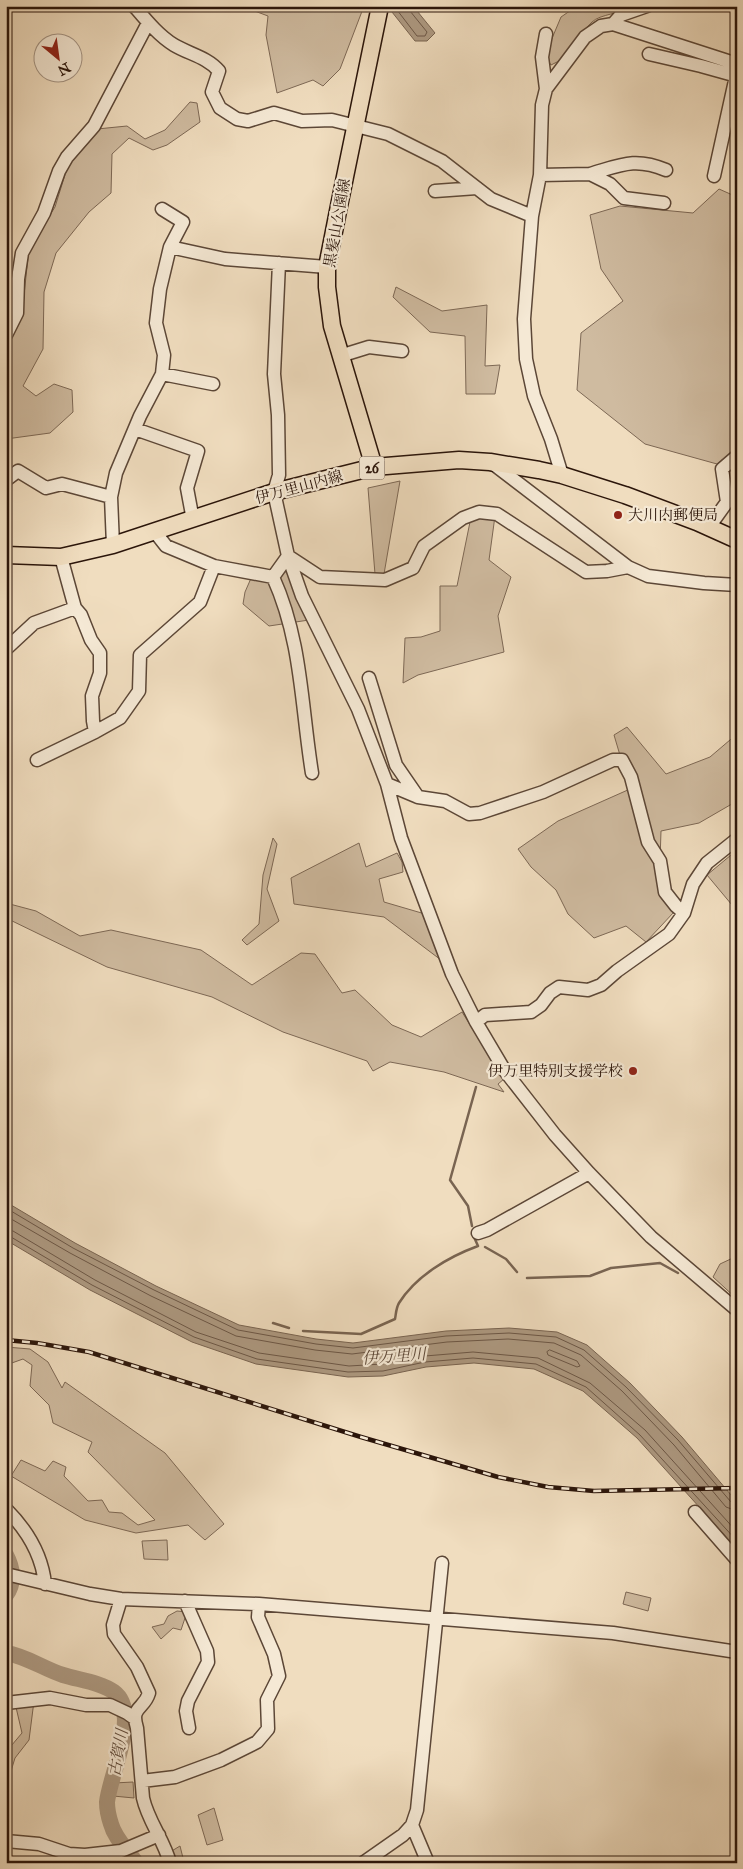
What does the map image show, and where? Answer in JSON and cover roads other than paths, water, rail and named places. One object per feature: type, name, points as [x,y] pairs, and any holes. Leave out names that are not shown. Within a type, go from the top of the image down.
[{"type":"main road","name":"黒髪山公園線","points":[[374,467],[340,356],[331,319],[327,287],[328,267],[380,6]]},
{"type":"main road","name":"伊万里山内線","points":[[6,555],[61,556],[113,545],[274,492],[374,467],[459,460],[490,462],[562,475],[624,495],[709,527],[737,540]]},
{"type":"street","points":[[134,6],[148,23],[174,45],[213,64],[219,71],[212,92],[220,108],[238,119],[248,121],[274,113],[302,121],[332,120],[388,134],[442,161],[491,199],[532,216]]},
{"type":"street","points":[[613,24],[621,15],[647,6]]},
{"type":"street","points":[[6,335],[18,313],[18,280],[22,253],[44,213],[59,171],[66,157],[94,126],[148,23]]},
{"type":"street","points":[[546,89],[585,37],[601,26],[613,24],[737,64]]},
{"type":"street","points":[[546,34],[542,57],[546,89],[542,105],[540,175],[532,216],[524,319],[526,359],[534,396],[551,439],[562,475]]},
{"type":"street","points":[[649,54],[737,76],[714,176]]},
{"type":"street","points":[[540,175],[590,174],[633,162],[651,164],[666,170]]},
{"type":"street","points":[[590,174],[610,184],[624,198],[664,203]]},
{"type":"street","points":[[435,191],[477,188]]},
{"type":"street","points":[[113,545],[111,497],[116,473],[162,374],[164,355],[156,323],[160,289],[170,247],[183,222],[162,209]]},
{"type":"street","points":[[170,247],[225,259],[328,267]]},
{"type":"street","points":[[279,263],[274,374],[278,415],[279,475],[274,492],[288,556],[302,596],[358,709],[387,784],[401,838],[452,974],[476,1022],[505,1071],[555,1135],[589,1173],[651,1236],[737,1310]]},
{"type":"street","points":[[340,356],[369,347],[402,352]]},
{"type":"street","points":[[162,374],[213,384]]},
{"type":"street","points":[[135,429],[198,451],[187,488],[192,520]]},
{"type":"street","points":[[709,527],[727,502],[722,470],[737,456]]},
{"type":"street","points":[[490,462],[628,567],[648,576],[704,583],[737,584]]},
{"type":"street","points":[[6,480],[18,471],[46,488],[62,484],[111,497]]},
{"type":"street","points":[[288,556],[320,577],[385,580],[413,568],[424,546],[463,518],[479,512],[497,514],[586,572],[608,571],[628,567]]},
{"type":"street","points":[[155,532],[166,546],[214,566],[273,576]]},
{"type":"street","points":[[61,556],[75,608],[81,615],[91,640],[100,653],[100,673],[92,696],[95,732]]},
{"type":"street","points":[[273,576],[288,556]]},
{"type":"street","points":[[37,760],[120,718],[139,691],[140,654],[200,602],[214,566]]},
{"type":"street","points":[[273,576],[284,601],[302,681],[312,773]]},
{"type":"street","points":[[6,649],[34,623],[75,608]]},
{"type":"street","points":[[369,678],[396,765],[418,797]]},
{"type":"street","points":[[387,784],[418,797],[444,801],[469,814],[480,813],[543,792],[613,760],[622,760],[630,775],[648,842],[660,862],[665,892],[684,913]]},
{"type":"street","points":[[476,1022],[486,1015],[531,1012],[541,1005],[550,993],[559,987],[588,990],[602,986],[617,971],[669,934],[684,913],[693,884],[707,863],[737,839]]},
{"type":"street","points":[[478,1232],[487,1230],[589,1173]]},
{"type":"street","points":[[6,1508],[18,1520],[30,1540],[43,1569],[45,1584]]},
{"type":"street","points":[[695,1512],[737,1560]]},
{"type":"street","points":[[363,1863],[403,1835],[412,1825],[417,1810],[442,1564]]},
{"type":"street","points":[[6,1574],[90,1594],[121,1599],[259,1604],[613,1633],[737,1652]]},
{"type":"street","points":[[121,1599],[114,1625],[114,1634],[137,1667],[149,1693],[148,1698],[136,1711],[127,1714]]},
{"type":"street","points":[[185,1601],[207,1651],[208,1662],[188,1701],[186,1711],[189,1728]]},
{"type":"street","points":[[142,1781],[175,1778],[221,1760],[257,1742],[268,1729],[266,1700],[279,1676],[274,1654],[258,1617],[259,1604]]},
{"type":"street","points":[[6,1703],[50,1698],[86,1705],[110,1705],[127,1714],[137,1728],[145,1810],[159,1835],[170,1863]]},
{"type":"street","points":[[412,1825],[428,1863]]},
{"type":"street","points":[[6,1841],[39,1844],[70,1854],[85,1856],[126,1850],[159,1835]]},
{"type":"water","points":[[413,6],[435,33],[427,41],[415,41],[388,7]]},
{"type":"water","name":"伊万里川","points":[[6,1202],[75,1243],[156,1286],[239,1325],[316,1339],[353,1343],[446,1331],[509,1328],[557,1332],[587,1345],[630,1383],[682,1437],[737,1502],[737,1549],[637,1438],[583,1391],[534,1369],[474,1363],[426,1367],[383,1376],[348,1377],[256,1364],[192,1342],[90,1290],[6,1240]]},
{"type":"waterway","points":[[472,1226],[468,1206],[450,1180],[476,1087]]},
{"type":"waterway","points":[[303,1331],[361,1334],[395,1319],[399,1303],[414,1284],[444,1262],[478,1246],[474,1237]]},
{"type":"waterway","points":[[485,1247],[506,1259],[517,1272]]},
{"type":"waterway","points":[[527,1278],[590,1276],[611,1268],[660,1263],[678,1273]]},
{"type":"waterway","points":[[273,1323],[289,1328]]},
{"type":"waterway","name":"古賀川","points":[[6,1555],[12,1575],[11,1586],[6,1595]]},
{"type":"waterway","name":"古賀川","points":[[6,1653],[21,1657],[63,1675],[102,1686],[114,1692],[122,1701],[125,1714],[122,1744],[107,1804],[113,1829],[136,1863]]},
{"type":"railway","points":[[6,1340],[89,1352],[361,1437],[498,1477],[548,1487],[594,1491],[737,1488]]},
{"type":"place","name":"大川内郵便局","points":[[618,515]]},
{"type":"place","name":"伊万里特別支援学校","points":[[633,1071]]}]
